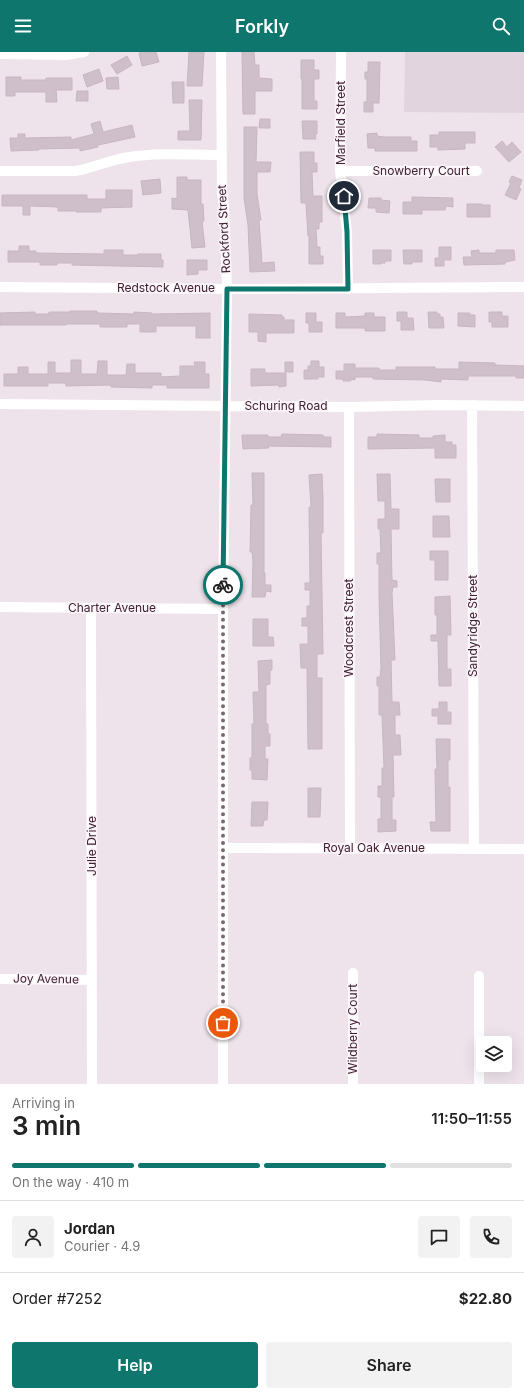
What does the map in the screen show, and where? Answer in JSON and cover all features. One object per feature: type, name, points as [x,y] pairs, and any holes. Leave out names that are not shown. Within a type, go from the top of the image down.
[{"type":"street","points":[[0,54],[66,55],[84,52]]},
{"type":"street","name":"Rockford Street","points":[[221,52],[222,193],[224,207],[227,289],[223,609],[223,1084]]},
{"type":"street","name":"Marfield Street","points":[[341,52],[340,170],[347,232],[348,289]]},
{"type":"street","points":[[0,171],[75,171],[87,169],[115,160],[142,156],[222,155]]},
{"type":"street","name":"Snowberry Court","points":[[340,170],[477,171]]},
{"type":"street","name":"Redstock Avenue","points":[[0,288],[348,289],[524,287]]},
{"type":"street","name":"Schuring Road","points":[[0,404],[349,407],[472,405],[524,406]]},
{"type":"street","name":"Sandyridge Street","points":[[472,405],[474,848]]},
{"type":"street","name":"Woodcrest Street","points":[[349,407],[350,848]]},
{"type":"street","name":"Charter Avenue","points":[[0,607],[223,609]]},
{"type":"street","name":"Julie Drive","points":[[91,608],[92,1084]]},
{"type":"street","name":"Royal Oak Avenue","points":[[224,848],[524,849]]},
{"type":"street","name":"Wildberry Court","points":[[353,973],[353,1084]]},
{"type":"street","points":[[479,976],[479,1084]]},
{"type":"street","name":"Joy Avenue","points":[[0,979],[92,980]]},
{"type":"shaded area","points":[[405,52],[524,52],[524,113],[404,112]]},
{"type":"building","points":[[156,52],[159,62],[142,66],[139,53]]},
{"type":"building","points":[[189,52],[204,52],[202,86],[187,86]]},
{"type":"building","points":[[242,52],[254,52],[255,65],[259,65],[259,78],[272,79],[272,91],[255,91],[255,114],[243,114]]},
{"type":"building","points":[[127,56],[132,65],[117,74],[111,65]]},
{"type":"building","points":[[301,60],[314,60],[314,70],[319,70],[319,79],[314,79],[314,101],[317,101],[317,109],[302,109]]},
{"type":"building","points":[[368,62],[380,62],[379,103],[373,103],[373,112],[364,112],[364,102],[367,102],[367,79],[365,79],[365,72],[368,72]]},
{"type":"building","points":[[99,69],[103,81],[87,87],[83,75]]},
{"type":"building","points":[[6,77],[21,77],[21,80],[72,78],[72,90],[56,90],[57,102],[46,102],[46,92],[15,92],[15,96],[6,96]]},
{"type":"building","points":[[118,77],[119,89],[107,89],[106,78]]},
{"type":"building","points":[[172,82],[184,82],[184,103],[173,103]]},
{"type":"building","points":[[77,91],[88,91],[88,101],[76,101]]},
{"type":"building","points":[[189,100],[202,100],[201,140],[178,140],[178,131],[190,131]]},
{"type":"building","points":[[260,119],[270,119],[270,128],[259,128]]},
{"type":"building","points":[[100,121],[103,132],[132,125],[135,137],[98,145],[98,147],[80,151],[80,148],[11,151],[10,138],[18,138],[18,134],[25,134],[25,138],[71,137],[71,140],[94,134],[91,124]]},
{"type":"building","points":[[302,121],[317,121],[317,134],[315,134],[316,139],[303,139]]},
{"type":"building","points":[[244,127],[257,127],[256,162],[271,162],[270,172],[257,172],[257,194],[261,220],[259,220],[262,263],[274,262],[275,271],[250,272],[248,225],[244,198]]},
{"type":"building","points":[[439,132],[475,132],[475,143],[465,143],[465,149],[438,150],[438,147],[430,147],[430,135],[439,135]]},
{"type":"building","points":[[377,133],[377,136],[384,137],[411,137],[411,141],[417,141],[417,151],[375,151],[375,148],[368,148],[367,134]]},
{"type":"building","points":[[502,141],[507,147],[512,142],[521,152],[509,162],[495,147]]},
{"type":"building","points":[[300,152],[314,152],[314,163],[317,163],[317,172],[312,172],[313,196],[322,196],[322,222],[319,222],[319,229],[316,229],[317,247],[320,247],[320,256],[323,256],[323,264],[309,264],[309,236],[306,203],[301,203]]},
{"type":"building","points":[[512,176],[522,180],[519,188],[521,189],[516,200],[505,195],[511,183],[509,182]]},
{"type":"building","points":[[177,177],[187,177],[187,180],[201,180],[201,204],[203,204],[204,221],[202,222],[205,247],[192,248],[188,210],[172,209],[172,198],[177,199]]},
{"type":"building","points":[[160,179],[161,193],[143,195],[141,181]]},
{"type":"building","points":[[106,190],[132,190],[132,207],[101,208],[101,212],[76,212],[58,211],[58,207],[30,206],[30,215],[23,215],[23,206],[2,206],[2,195],[87,195],[87,199],[106,199]]},
{"type":"building","points":[[412,197],[453,198],[453,207],[446,206],[445,210],[422,210],[422,214],[403,214],[403,202],[412,202]]},
{"type":"building","points":[[369,198],[381,198],[381,200],[390,201],[389,213],[376,212],[376,208],[368,208]]},
{"type":"building","points":[[467,204],[490,205],[490,217],[467,217]]},
{"type":"building","points":[[19,246],[29,246],[29,251],[36,251],[36,253],[104,254],[104,250],[123,250],[123,255],[161,254],[163,267],[72,265],[72,263],[40,265],[40,262],[8,262],[8,251],[19,251]]},
{"type":"building","points":[[439,247],[451,247],[451,260],[444,260],[444,266],[435,266],[435,258],[439,258]]},
{"type":"building","points":[[373,250],[391,250],[391,261],[385,261],[385,263],[381,264],[373,264]]},
{"type":"building","points":[[403,250],[422,250],[422,262],[404,264]]},
{"type":"building","points":[[479,250],[479,253],[496,253],[496,250],[514,250],[515,260],[505,262],[505,264],[464,265],[463,257],[472,257],[471,251]]},
{"type":"building","points":[[187,260],[207,260],[207,270],[198,270],[198,274],[187,275]]},
{"type":"building","points":[[97,311],[97,313],[134,314],[134,312],[152,314],[210,313],[210,338],[196,338],[196,326],[156,326],[156,332],[140,332],[140,324],[127,324],[127,327],[100,327],[100,324],[0,325],[0,313],[35,312],[35,314],[49,314],[49,312]]},
{"type":"building","points":[[397,312],[407,312],[407,318],[413,318],[414,330],[401,330],[401,321],[397,321]]},
{"type":"building","points":[[428,312],[437,312],[437,314],[440,314],[440,317],[443,317],[444,328],[429,328]]},
{"type":"building","points":[[489,312],[502,312],[502,316],[508,316],[508,327],[492,327],[492,322],[489,322]]},
{"type":"building","points":[[306,313],[316,313],[316,322],[322,322],[322,332],[309,332],[309,323],[306,323]]},
{"type":"building","points":[[336,313],[345,313],[345,317],[365,316],[365,313],[374,313],[374,317],[385,317],[385,331],[365,331],[365,328],[336,328]]},
{"type":"building","points":[[458,313],[470,313],[470,315],[475,315],[475,327],[458,326]]},
{"type":"building","points":[[249,314],[282,315],[284,320],[294,320],[294,333],[266,333],[266,342],[258,341],[258,332],[249,332]]},
{"type":"building","points":[[71,360],[81,360],[81,374],[97,374],[98,361],[107,361],[107,375],[126,375],[127,364],[135,364],[135,373],[161,373],[161,377],[180,376],[180,366],[195,366],[194,362],[205,362],[205,374],[209,374],[209,388],[167,388],[167,385],[152,385],[152,388],[111,387],[111,385],[66,386],[66,383],[48,383],[48,386],[4,386],[4,374],[18,374],[18,367],[28,367],[28,374],[48,374],[48,362],[55,362],[55,373],[71,373]]},
{"type":"building","points":[[311,361],[319,361],[319,367],[324,367],[324,377],[318,377],[318,379],[304,379],[304,370],[308,370],[308,366],[311,366]]},
{"type":"building","points":[[285,362],[293,362],[293,372],[285,372]]},
{"type":"building","points":[[459,362],[495,363],[495,365],[524,366],[524,378],[516,378],[516,376],[468,376],[468,380],[441,379],[441,382],[425,380],[373,379],[373,377],[355,377],[355,380],[351,379],[351,381],[336,379],[336,371],[344,371],[344,364],[355,364],[355,368],[379,368],[379,370],[396,370],[396,367],[435,367],[435,369],[459,369]]},
{"type":"building","points":[[251,369],[265,369],[265,373],[286,373],[286,386],[251,386]]},
{"type":"building","points":[[282,434],[323,435],[324,437],[331,437],[331,447],[268,446],[269,448],[243,449],[242,435],[268,435],[268,437],[281,437]]},
{"type":"building","points":[[377,434],[419,435],[419,438],[433,438],[433,436],[445,435],[445,442],[452,442],[452,445],[456,445],[456,458],[435,458],[435,448],[368,449],[368,437],[377,437]]},
{"type":"building","points":[[252,473],[264,473],[264,573],[265,585],[271,585],[271,592],[266,591],[265,597],[252,597],[253,561],[252,552],[250,552],[251,505],[253,505]]},
{"type":"building","points":[[322,474],[323,533],[321,533],[323,654],[317,654],[317,678],[322,678],[322,749],[308,749],[307,668],[301,668],[300,644],[308,644],[308,626],[302,626],[302,618],[307,618],[307,606],[310,606],[310,590],[305,590],[305,583],[310,583],[309,507],[311,507],[309,475]]},
{"type":"building","points":[[377,474],[390,474],[391,509],[399,509],[399,529],[391,529],[392,580],[397,581],[397,587],[393,587],[392,593],[395,660],[391,660],[392,702],[399,702],[400,715],[395,715],[395,735],[400,735],[401,755],[393,755],[394,797],[392,797],[392,820],[396,820],[396,831],[378,832],[378,819],[381,819],[381,797],[378,797],[378,786],[382,786],[382,768],[384,768],[382,715],[379,715],[379,686],[377,686],[377,677],[380,677],[381,668],[379,564],[377,564],[377,553],[381,553],[378,519],[385,519],[385,501],[378,501]]},
{"type":"building","points":[[435,479],[450,479],[450,502],[436,502]]},
{"type":"building","points":[[433,516],[449,516],[450,537],[433,537]]},
{"type":"building","points":[[430,551],[448,551],[448,580],[435,580],[435,560],[430,560]]},
{"type":"building","points":[[450,596],[451,635],[447,635],[447,669],[451,669],[451,686],[439,686],[438,641],[431,641],[431,635],[437,635],[435,597]]},
{"type":"building","points":[[253,619],[268,619],[268,637],[273,637],[274,646],[253,646]]},
{"type":"building","points":[[272,660],[270,684],[266,685],[266,724],[268,724],[268,734],[270,734],[270,746],[265,746],[265,759],[268,759],[267,780],[252,779],[250,758],[252,758],[252,724],[254,724],[253,692],[259,692],[258,661]]},
{"type":"building","points":[[439,702],[447,702],[447,712],[451,712],[451,724],[438,724],[438,716],[432,716],[432,709],[439,709]]},
{"type":"building","points":[[436,739],[450,739],[448,787],[450,787],[450,831],[431,831],[430,822],[436,822]]},
{"type":"building","points":[[308,788],[321,788],[320,817],[308,817]]},
{"type":"building","points":[[252,802],[268,802],[267,820],[264,820],[263,826],[251,826]]},
{"type":"way so far","points":[[223,585],[223,1023]]},
{"type":"route","points":[[223,585],[227,289],[348,289],[347,232],[344,196]]}]
